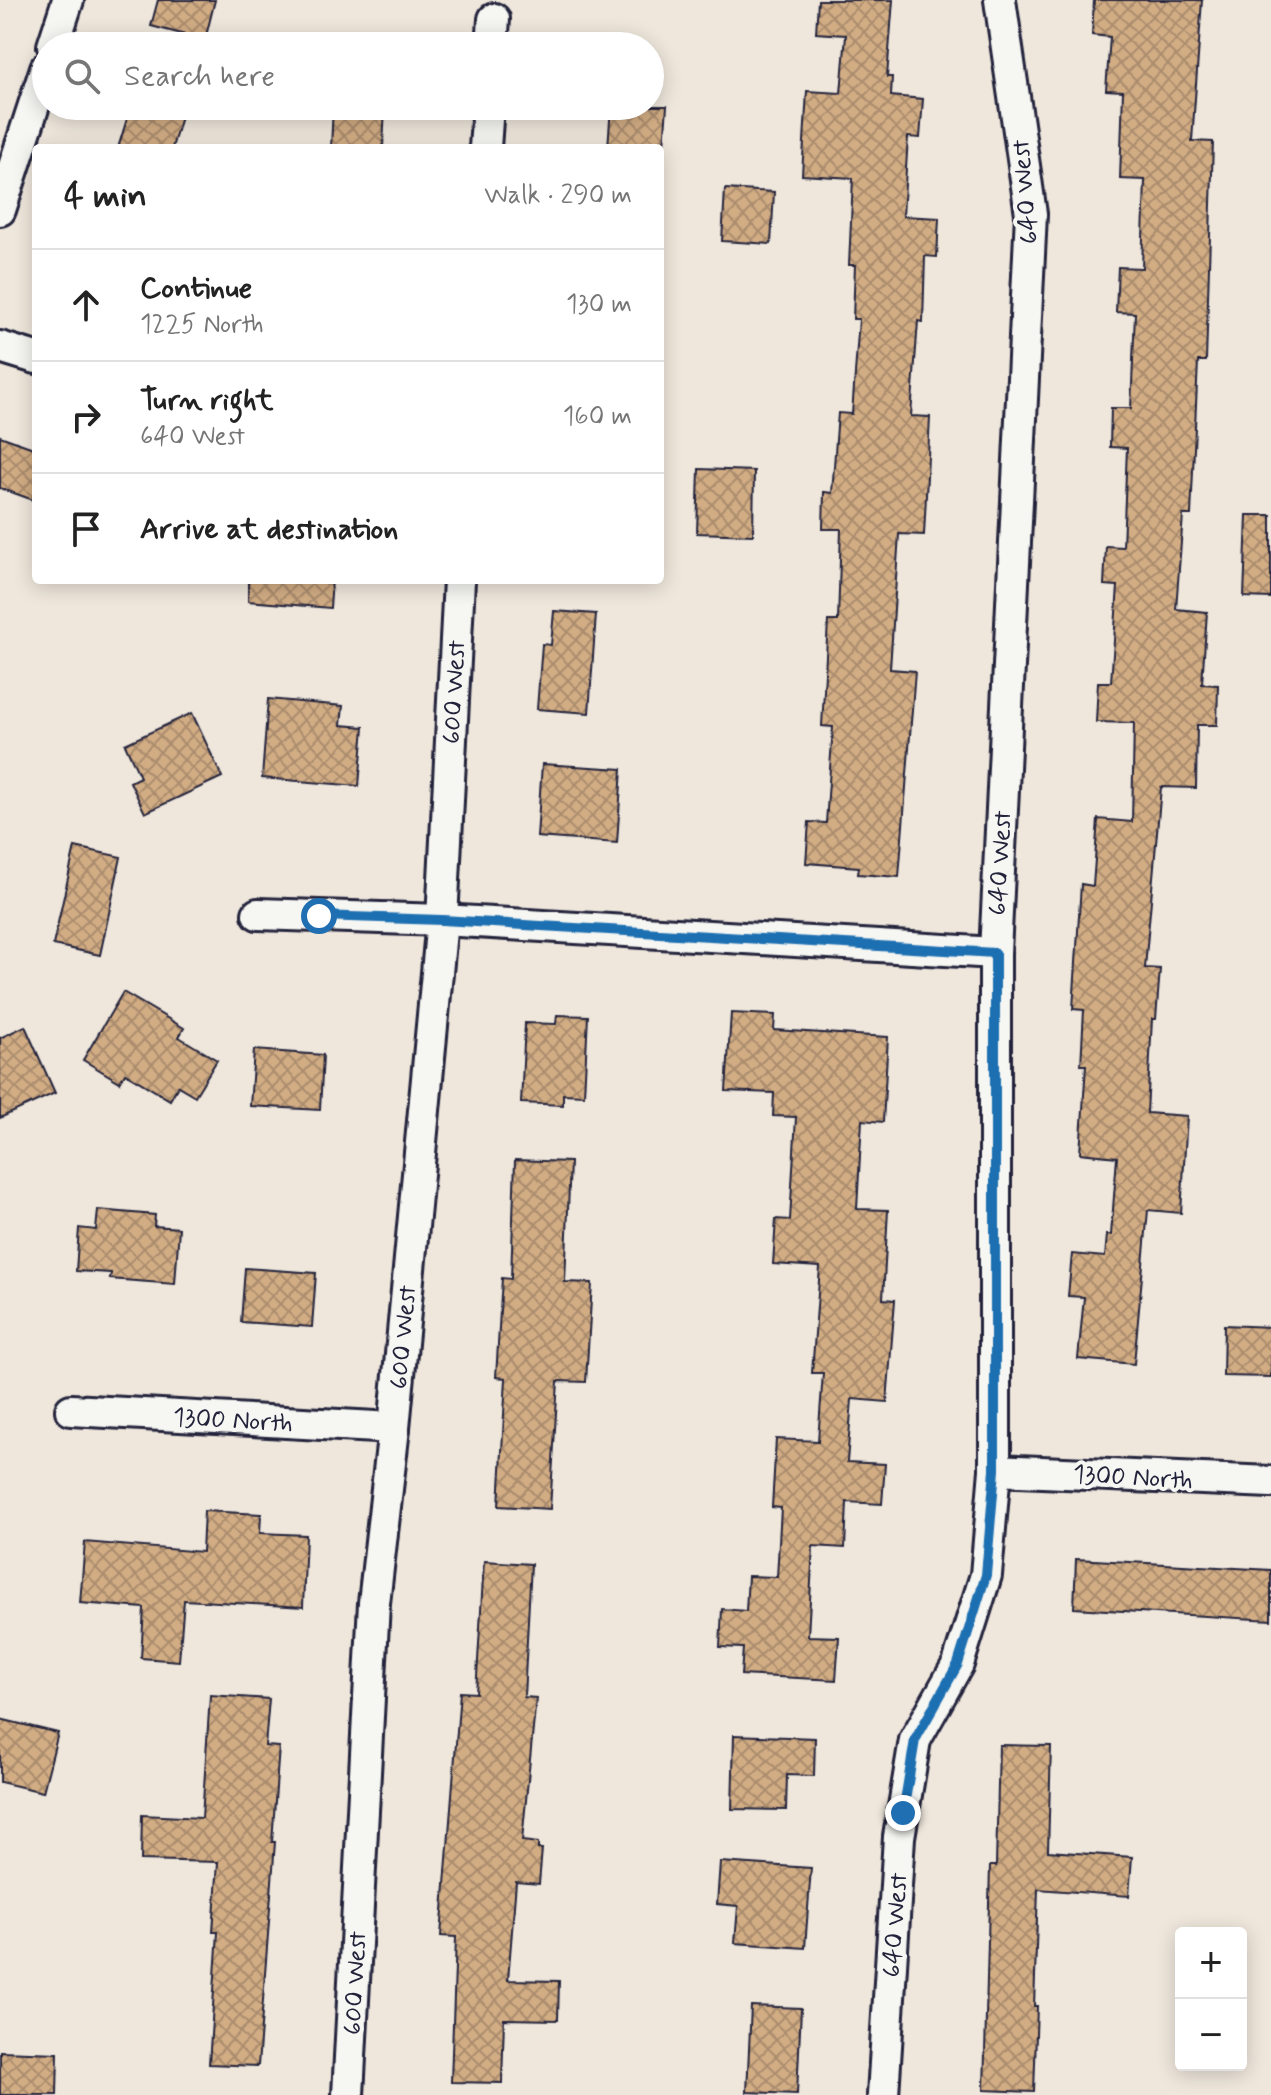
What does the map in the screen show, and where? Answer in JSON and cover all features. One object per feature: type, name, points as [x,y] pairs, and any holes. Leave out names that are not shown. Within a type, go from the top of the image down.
[{"type":"street","points":[[58,32],[68,0]]},
{"type":"street","name":"640 West","points":[[883,2095],[899,1837],[915,1740],[958,1664],[986,1575],[995,1470],[995,953],[1031,214],[1000,0]]},
{"type":"street","points":[[0,210],[32,111]]},
{"type":"street","points":[[485,144],[487,120]]},
{"type":"street","points":[[0,347],[32,357]]},
{"type":"street","name":"600 West","points":[[348,2095],[374,1603],[394,1428],[442,920],[459,584]]},
{"type":"street","points":[[258,914],[442,920],[995,953]]},
{"type":"street","name":"1300 North","points":[[71,1410],[394,1428]]},
{"type":"street","name":"1300 North","points":[[995,1470],[1271,1482]]},
{"type":"building","points":[[158,0],[215,0],[207,32],[174,32],[151,26]]},
{"type":"building","points":[[818,0],[893,0],[887,77],[892,77],[891,96],[923,99],[920,138],[908,137],[903,216],[939,218],[937,257],[925,256],[923,322],[918,321],[911,416],[930,417],[924,535],[899,534],[890,669],[915,671],[899,877],[858,874],[859,867],[806,863],[809,822],[826,823],[833,727],[822,726],[828,621],[838,621],[841,529],[823,529],[824,492],[832,493],[838,413],[852,414],[859,319],[853,319],[855,265],[849,265],[853,178],[802,175],[807,91],[841,93],[846,35],[816,33]]},
{"type":"building","points":[[1094,0],[1202,0],[1192,141],[1213,142],[1206,361],[1198,361],[1191,515],[1183,515],[1176,609],[1207,612],[1202,684],[1218,685],[1217,725],[1197,725],[1196,788],[1161,787],[1145,968],[1160,969],[1156,1019],[1152,1019],[1147,1113],[1187,1116],[1181,1213],[1148,1210],[1134,1364],[1078,1359],[1084,1297],[1068,1296],[1072,1254],[1105,1257],[1107,1235],[1111,1235],[1117,1157],[1080,1153],[1086,1065],[1081,1065],[1084,1010],[1073,1009],[1081,884],[1093,886],[1098,819],[1132,822],[1134,723],[1096,722],[1098,682],[1111,682],[1118,586],[1104,585],[1106,546],[1123,547],[1127,448],[1110,447],[1111,408],[1131,408],[1135,313],[1116,312],[1118,267],[1142,268],[1145,180],[1120,179],[1123,91],[1106,90],[1110,37],[1092,35]]},
{"type":"building","points":[[664,106],[667,106],[664,145],[608,144],[610,120],[664,120]]},
{"type":"building","points":[[127,120],[180,120],[173,144],[119,144]]},
{"type":"building","points":[[332,120],[384,120],[383,144],[331,144]]},
{"type":"building","points":[[725,189],[774,192],[771,244],[722,241]]},
{"type":"building","points":[[0,436],[32,448],[32,500],[0,488]]},
{"type":"building","points":[[699,469],[754,471],[753,535],[697,533]]},
{"type":"building","points":[[1247,515],[1271,515],[1271,598],[1244,597]]},
{"type":"building","points":[[248,584],[332,584],[330,608],[248,601]]},
{"type":"building","points":[[554,611],[596,614],[589,713],[537,709],[542,644],[551,645]]},
{"type":"building","points":[[268,699],[343,706],[341,725],[364,727],[359,786],[262,778]]},
{"type":"building","points":[[192,713],[222,777],[145,813],[130,782],[140,777],[125,744]]},
{"type":"building","points":[[542,764],[622,769],[617,843],[537,837]]},
{"type":"building","points":[[75,847],[121,857],[100,955],[53,945]]},
{"type":"building","points":[[123,992],[184,1028],[179,1037],[217,1060],[195,1096],[178,1086],[170,1100],[125,1073],[120,1082],[83,1060]]},
{"type":"building","points":[[731,1013],[775,1015],[774,1030],[888,1037],[883,1122],[862,1120],[857,1209],[888,1210],[883,1299],[895,1300],[887,1402],[852,1399],[847,1462],[885,1464],[882,1504],[847,1502],[845,1548],[813,1546],[808,1636],[839,1637],[836,1680],[741,1675],[743,1648],[720,1647],[722,1609],[746,1611],[748,1576],[777,1577],[781,1508],[772,1507],[776,1439],[818,1441],[823,1373],[812,1373],[820,1267],[773,1264],[776,1219],[790,1220],[796,1117],[773,1116],[774,1093],[726,1091]]},
{"type":"building","points":[[557,1015],[588,1016],[584,1095],[563,1094],[563,1105],[521,1103],[525,1023],[556,1024]]},
{"type":"building","points":[[25,1026],[55,1093],[0,1118],[0,1038]]},
{"type":"building","points":[[254,1050],[323,1055],[320,1110],[250,1106]]},
{"type":"building","points":[[515,1160],[570,1162],[565,1282],[592,1283],[586,1382],[558,1381],[550,1509],[499,1506],[506,1378],[496,1377],[502,1278],[511,1279]]},
{"type":"building","points":[[98,1210],[155,1215],[154,1226],[179,1228],[175,1284],[110,1279],[111,1273],[76,1271],[79,1228],[96,1230]]},
{"type":"building","points":[[245,1268],[316,1273],[312,1327],[241,1322]]},
{"type":"building","points":[[1224,1325],[1271,1327],[1271,1377],[1223,1376]]},
{"type":"building","points":[[204,1511],[261,1514],[260,1533],[306,1535],[303,1607],[184,1600],[179,1661],[141,1658],[144,1608],[80,1603],[85,1542],[202,1552]]},
{"type":"building","points":[[1076,1559],[1271,1570],[1271,1620],[1074,1608]]},
{"type":"building","points":[[484,1561],[531,1564],[524,1697],[536,1698],[522,1841],[538,1843],[538,1849],[542,1849],[539,1884],[516,1882],[508,1980],[559,1981],[558,2020],[504,2019],[502,2083],[451,2082],[456,1937],[441,1936],[460,1692],[476,1693]]},
{"type":"building","points":[[210,1695],[269,1699],[265,1746],[279,1747],[258,2066],[209,2064],[218,1932],[213,1932],[218,1862],[141,1860],[142,1815],[202,1818]]},
{"type":"building","points":[[0,1719],[58,1733],[43,1792],[0,1782]]},
{"type":"building","points":[[734,1735],[815,1738],[814,1776],[787,1775],[786,1810],[732,1809]]},
{"type":"building","points":[[999,1745],[1051,1746],[1048,1851],[1132,1857],[1129,1896],[1038,1889],[1034,2092],[984,2090],[990,1866],[996,1866]]},
{"type":"building","points":[[720,1862],[811,1868],[805,1948],[735,1943],[738,1906],[717,1904]]},
{"type":"building","points":[[751,2006],[801,2008],[797,2094],[747,2092]]},
{"type":"building","points":[[0,2051],[58,2053],[57,2095],[0,2095]]},
{"type":"route","points":[[319,916],[442,920],[995,953],[995,1470],[986,1575],[958,1664],[915,1740],[903,1813]]}]
